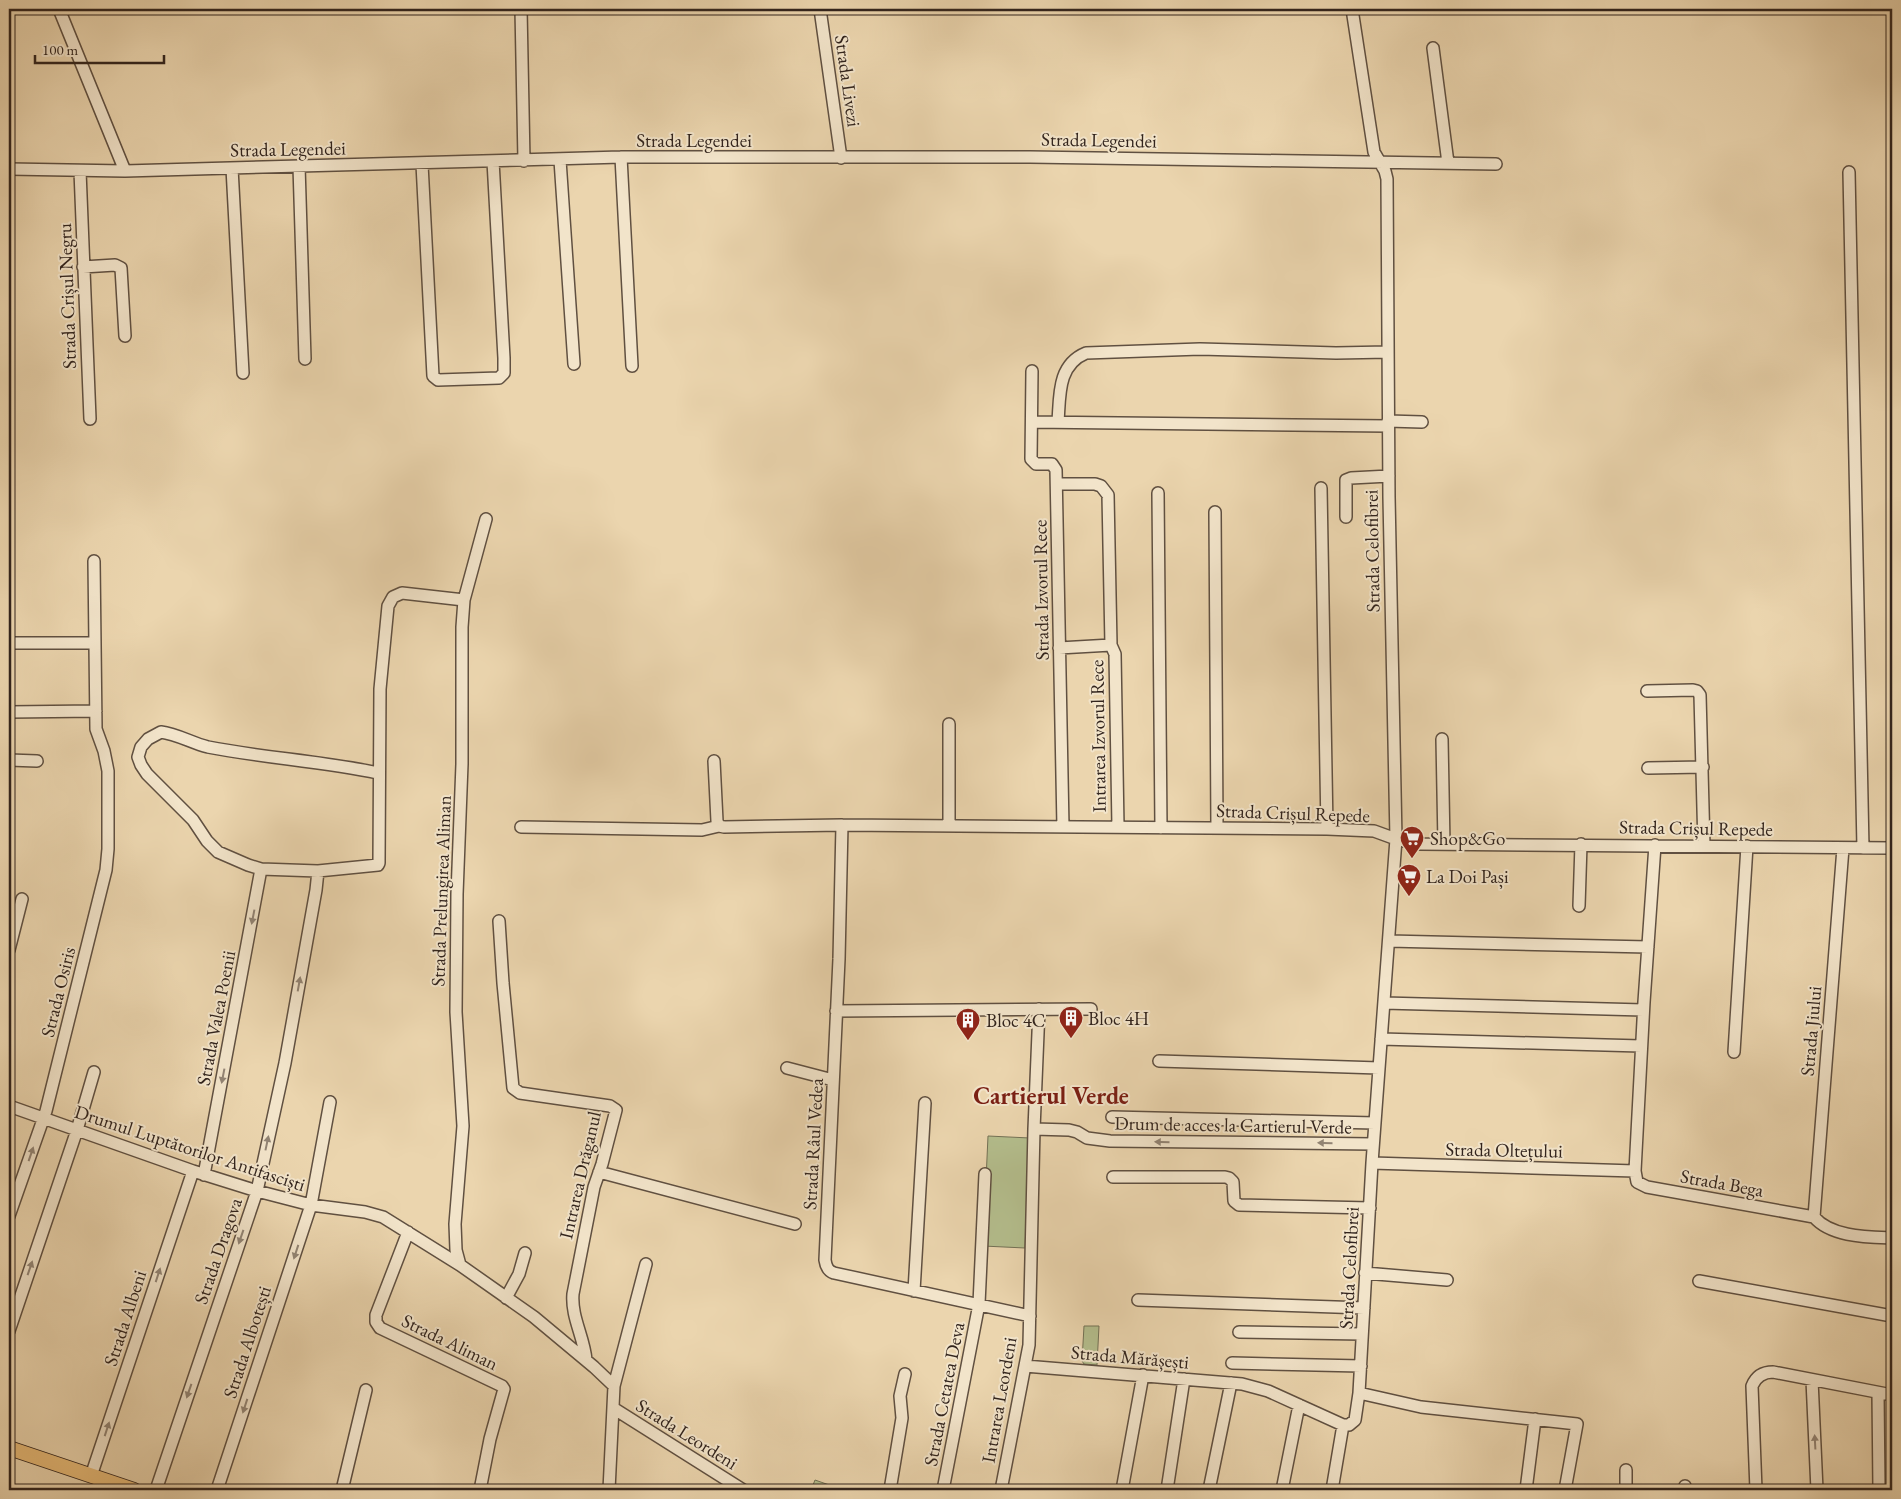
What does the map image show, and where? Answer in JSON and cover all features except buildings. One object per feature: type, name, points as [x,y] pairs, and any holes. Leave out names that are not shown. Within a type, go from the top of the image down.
[{"type":"main road","points":[[9,1448],[134,1490]]},
{"type":"street","points":[[60,9],[125,171]]},
{"type":"street","points":[[521,9],[524,161]]},
{"type":"street","name":"Strada Livezi","points":[[820,9],[841,158]]},
{"type":"street","name":"Strada Celofibrei","points":[[1343,1425],[1349,1425],[1355,1420],[1359,1393],[1373,1144],[1396,839],[1388,424],[1387,179],[1385,171],[1374,152],[1352,9]]},
{"type":"street","points":[[1433,48],[1448,163]]},
{"type":"street","points":[[621,157],[632,366]]},
{"type":"street","name":"Strada Legendei","points":[[9,169],[125,171],[621,157],[1030,157],[1496,164]]},
{"type":"street","points":[[560,160],[574,364]]},
{"type":"street","points":[[422,164],[433,376],[438,380],[499,378],[504,373],[504,358],[493,161]]},
{"type":"street","points":[[299,166],[305,359]]},
{"type":"street","points":[[232,168],[243,373]]},
{"type":"street","name":"Strada Crișul Negru","points":[[80,171],[90,419]]},
{"type":"street","points":[[1849,172],[1863,848]]},
{"type":"street","points":[[83,267],[115,265],[122,268],[124,336]]},
{"type":"street","points":[[1058,422],[1062,378],[1072,361],[1086,353],[1200,349],[1336,353],[1388,352]]},
{"type":"street","name":"Strada Izvorul Rece","points":[[1032,371],[1031,459],[1036,464],[1052,464],[1056,470],[1057,484],[1063,827]]},
{"type":"street","points":[[1032,422],[1388,424],[1422,422]]},
{"type":"street","points":[[1346,517],[1346,480],[1351,478],[1389,476]]},
{"type":"street","name":"Intrarea Izvorul Rece","points":[[1057,484],[1095,484],[1101,486],[1108,495],[1111,645],[1116,654],[1118,827]]},
{"type":"street","points":[[1321,488],[1327,829]]},
{"type":"street","points":[[1158,493],[1161,828]]},
{"type":"street","points":[[1215,512],[1216,828]]},
{"type":"street","name":"Strada Prelungirea Aliman","points":[[460,1265],[456,1250],[455,1224],[463,1126],[456,1012],[457,902],[462,764],[462,627],[464,600],[486,519]]},
{"type":"street","points":[[9,712],[96,711],[94,560]]},
{"type":"street","points":[[378,773],[206,746],[161,732],[141,747],[138,756],[147,774],[193,820],[207,841],[218,852],[248,865],[261,868],[318,871],[374,866],[379,863],[378,773],[380,689],[388,606],[393,597],[402,593],[464,600]]},
{"type":"street","points":[[9,643],[94,644]]},
{"type":"street","name":"Intrarea Izvorul Rece","points":[[1059,648],[1111,645]]},
{"type":"street","points":[[1647,691],[1697,691],[1700,695],[1704,846]]},
{"type":"street","name":"Strada Osiris","points":[[9,1216],[43,1118],[102,890],[108,849],[108,771],[104,751],[96,730],[96,711]]},
{"type":"street","points":[[949,724],[949,826]]},
{"type":"street","points":[[1442,739],[1444,844]]},
{"type":"street","points":[[9,760],[37,760]]},
{"type":"street","points":[[714,761],[717,821],[719,826]]},
{"type":"street","points":[[1648,768],[1703,767]]},
{"type":"street","name":"Strada Crișul Repede","points":[[521,827],[702,830],[719,826],[842,824],[1327,829],[1374,831],[1396,839],[1420,844],[1892,848]]},
{"type":"street","name":"Strada Râul Vedea","points":[[842,824],[839,959],[826,1267],[834,1274],[914,1291]]},
{"type":"street","points":[[1579,906],[1581,844]]},
{"type":"street","points":[[1635,1171],[1643,1010],[1655,845]]},
{"type":"street","points":[[1734,1052],[1747,846]]},
{"type":"street","name":"Strada Jiului","points":[[1814,1217],[1843,848]]},
{"type":"street","name":"Strada Valea Poenii","points":[[199,1173],[261,868]]},
{"type":"street","name":"Strada Dragova","points":[[156,1490],[257,1191],[285,1063],[318,871]]},
{"type":"street","points":[[9,950],[22,899]]},
{"type":"street","name":"Intrarea Drăganul","points":[[499,921],[513,1088],[520,1093],[610,1106],[616,1110],[600,1172],[594,1187],[572,1302],[584,1341],[586,1360]]},
{"type":"street","points":[[1389,941],[1648,947]]},
{"type":"street","points":[[1384,1003],[1643,1010]]},
{"type":"street","name":"Intrarea Leordeni","points":[[1001,1490],[1026,1366],[1030,1316],[1039,1009]]},
{"type":"street","points":[[836,1011],[1091,1009]]},
{"type":"street","points":[[1381,1039],[1641,1046]]},
{"type":"street","points":[[1159,1061],[1379,1068]]},
{"type":"street","points":[[787,1068],[833,1080]]},
{"type":"street","points":[[9,1331],[77,1130],[94,1072]]},
{"type":"street","name":"Strada Albotești","points":[[217,1490],[311,1205],[330,1102]]},
{"type":"street","points":[[925,1103],[914,1291],[1030,1316]]},
{"type":"street","name":"Drumul Luptătorilor Antifasciști","points":[[9,1106],[199,1173],[257,1191],[311,1205],[375,1214],[383,1217],[460,1265],[534,1317],[586,1360]]},
{"type":"street","points":[[1112,1117],[1375,1123]]},
{"type":"street","name":"Drum de acces la Cartierul Verde","points":[[1034,1129],[1070,1130],[1088,1138],[1110,1141],[1373,1144]]},
{"type":"street","name":"Strada Oltețului","points":[[1372,1163],[1635,1171]]},
{"type":"street","name":"Strada Bega","points":[[1635,1171],[1637,1182],[1647,1187],[1814,1217]]},
{"type":"street","name":"Strada Râul Vedea","points":[[600,1172],[795,1224]]},
{"type":"street","name":"Strada Albeni","points":[[91,1476],[199,1173]]},
{"type":"street","name":"Strada Cetatea Deva","points":[[943,1490],[979,1304],[985,1174]]},
{"type":"street","points":[[1113,1177],[1225,1177],[1233,1182],[1234,1201],[1239,1205],[1370,1208]]},
{"type":"street","points":[[1814,1217],[1824,1226],[1849,1234],[1892,1238]]},
{"type":"street","name":"Strada Aliman","points":[[408,1232],[376,1316],[376,1322],[380,1328],[502,1386],[504,1389],[490,1439],[480,1490]]},
{"type":"street","points":[[506,1298],[519,1274],[525,1253]]},
{"type":"street","points":[[609,1490],[614,1386],[646,1264]]},
{"type":"street","points":[[1365,1274],[1447,1280]]},
{"type":"street","points":[[1699,1281],[1892,1316]]},
{"type":"street","points":[[1138,1300],[1364,1308]]},
{"type":"street","points":[[1239,1332],[1362,1334]]},
{"type":"street","points":[[586,1360],[614,1386]]},
{"type":"street","points":[[1232,1363],[1361,1366]]},
{"type":"street","name":"Strada Mărășești","points":[[1026,1366],[1231,1383],[1258,1388],[1343,1425]]},
{"type":"street","points":[[1756,1490],[1752,1386],[1754,1381],[1762,1374],[1769,1372],[1892,1395]]},
{"type":"street","points":[[890,1490],[902,1418],[900,1396],[905,1374]]},
{"type":"street","points":[[1122,1490],[1144,1376]]},
{"type":"street","points":[[1167,1490],[1184,1379]]},
{"type":"street","points":[[1812,1380],[1817,1490]]},
{"type":"street","points":[[1209,1490],[1231,1383]]},
{"type":"street","points":[[342,1490],[366,1390]]},
{"type":"street","points":[[1359,1393],[1421,1407],[1577,1424],[1565,1490]]},
{"type":"street","points":[[1878,1393],[1879,1490]]},
{"type":"street","points":[[1282,1490],[1300,1405]]},
{"type":"street","name":"Strada Leordeni","points":[[613,1408],[743,1490]]},
{"type":"street","points":[[1526,1490],[1535,1419]]},
{"type":"street","points":[[1332,1490],[1343,1425]]},
{"type":"street","points":[[1626,1470],[1626,1490]]},
{"type":"green space","points":[[988,1136],[1030,1138],[1025,1248],[983,1246]]},
{"type":"green space","points":[[1084,1326],[1099,1326],[1097,1365],[1084,1364],[1082,1361]]},
{"type":"green space","points":[[815,1480],[835,1487],[834,1490],[811,1490]]},
{"type":"place","name":"Shop&Go","points":[[1412,859]]},
{"type":"place","name":"La Doi Pași","points":[[1409,897]]},
{"type":"place","name":"Bloc 4H","points":[[1071,1039]]},
{"type":"place","name":"Bloc 4C","points":[[968,1041]]},
{"type":"district","name":"Cartierul Verde","points":[[1051,1095]]}]
